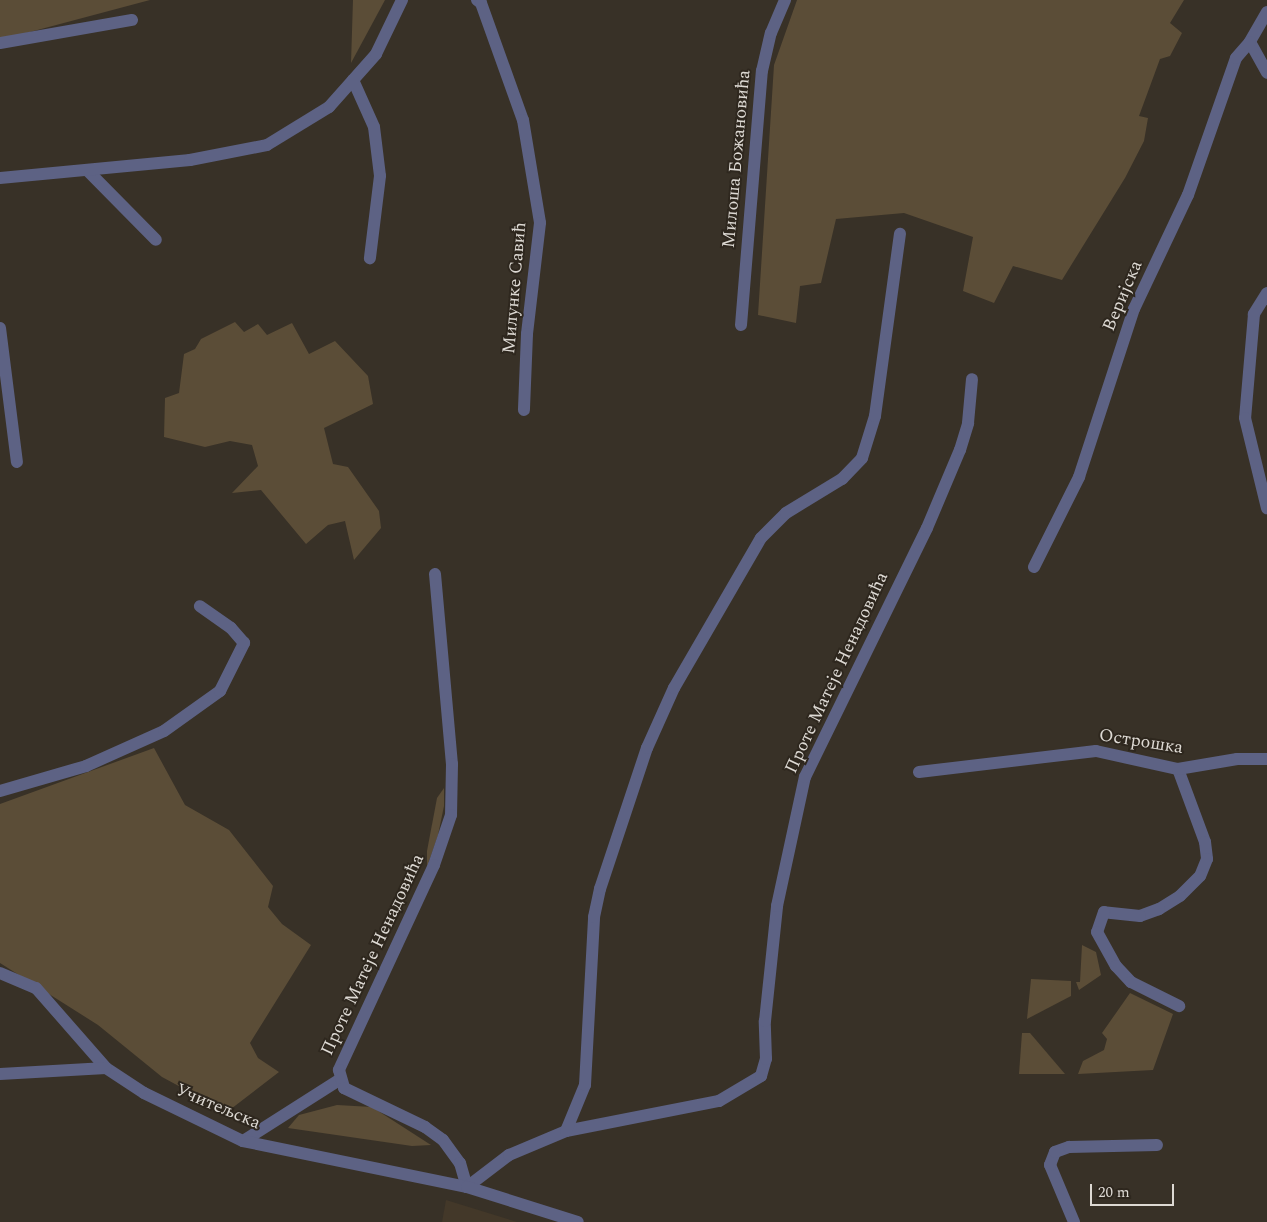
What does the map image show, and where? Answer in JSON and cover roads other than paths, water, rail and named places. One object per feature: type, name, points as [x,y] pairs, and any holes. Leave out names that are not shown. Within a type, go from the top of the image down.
[{"type":"street","points":[[0,178],[190,160],[268,145],[329,107],[376,54],[402,0]]},
{"type":"street","name":"Милунке Савић","points":[[477,0],[481,3],[523,120],[540,223],[527,334],[524,410]]},
{"type":"street","name":"Милоша Божановића","points":[[741,325],[762,71],[771,33],[785,0]]},
{"type":"street","name":"Веријска","points":[[1034,567],[1079,477],[1134,309],[1188,195],[1236,58],[1250,42],[1267,12]]},
{"type":"street","points":[[0,43],[132,20]]},
{"type":"street","points":[[1250,42],[1267,73]]},
{"type":"street","points":[[353,80],[374,126],[380,176],[370,258]]},
{"type":"street","points":[[86,170],[156,240]]},
{"type":"street","points":[[566,1131],[585,1085],[594,917],[600,889],[647,748],[674,688],[760,538],[786,513],[842,479],[862,458],[875,416],[900,234]]},
{"type":"street","points":[[1267,293],[1254,314],[1245,418],[1267,508]]},
{"type":"street","points":[[0,328],[17,462]]},
{"type":"street","name":"Проте Матеје Ненадовића","points":[[435,574],[452,764],[451,815],[434,865],[339,1070],[339,1080],[344,1088],[425,1127],[443,1140],[460,1163],[467,1187],[509,1156],[566,1131],[719,1101],[760,1076],[766,1059],[765,1021],[778,906],[805,777],[927,528],[960,450],[968,423],[972,379]]},
{"type":"street","points":[[0,792],[86,766],[164,731],[220,691],[244,643],[231,628],[200,606]]},
{"type":"street","name":"Острошка","points":[[920,772],[1096,751],[1178,769],[1237,759],[1267,758]]},
{"type":"street","points":[[1178,769],[1205,842],[1207,859],[1200,876],[1180,896],[1159,909],[1140,916],[1114,911],[1104,912],[1097,932],[1116,966],[1131,982],[1179,1006]]},
{"type":"street","name":"Учитељска","points":[[0,973],[36,988],[106,1068],[144,1093],[243,1141],[467,1187],[578,1222]]},
{"type":"street","points":[[0,1074],[106,1068]]},
{"type":"street","points":[[243,1141],[339,1080]]},
{"type":"street","points":[[1074,1222],[1050,1165],[1055,1152],[1068,1147],[1157,1145]]}]
